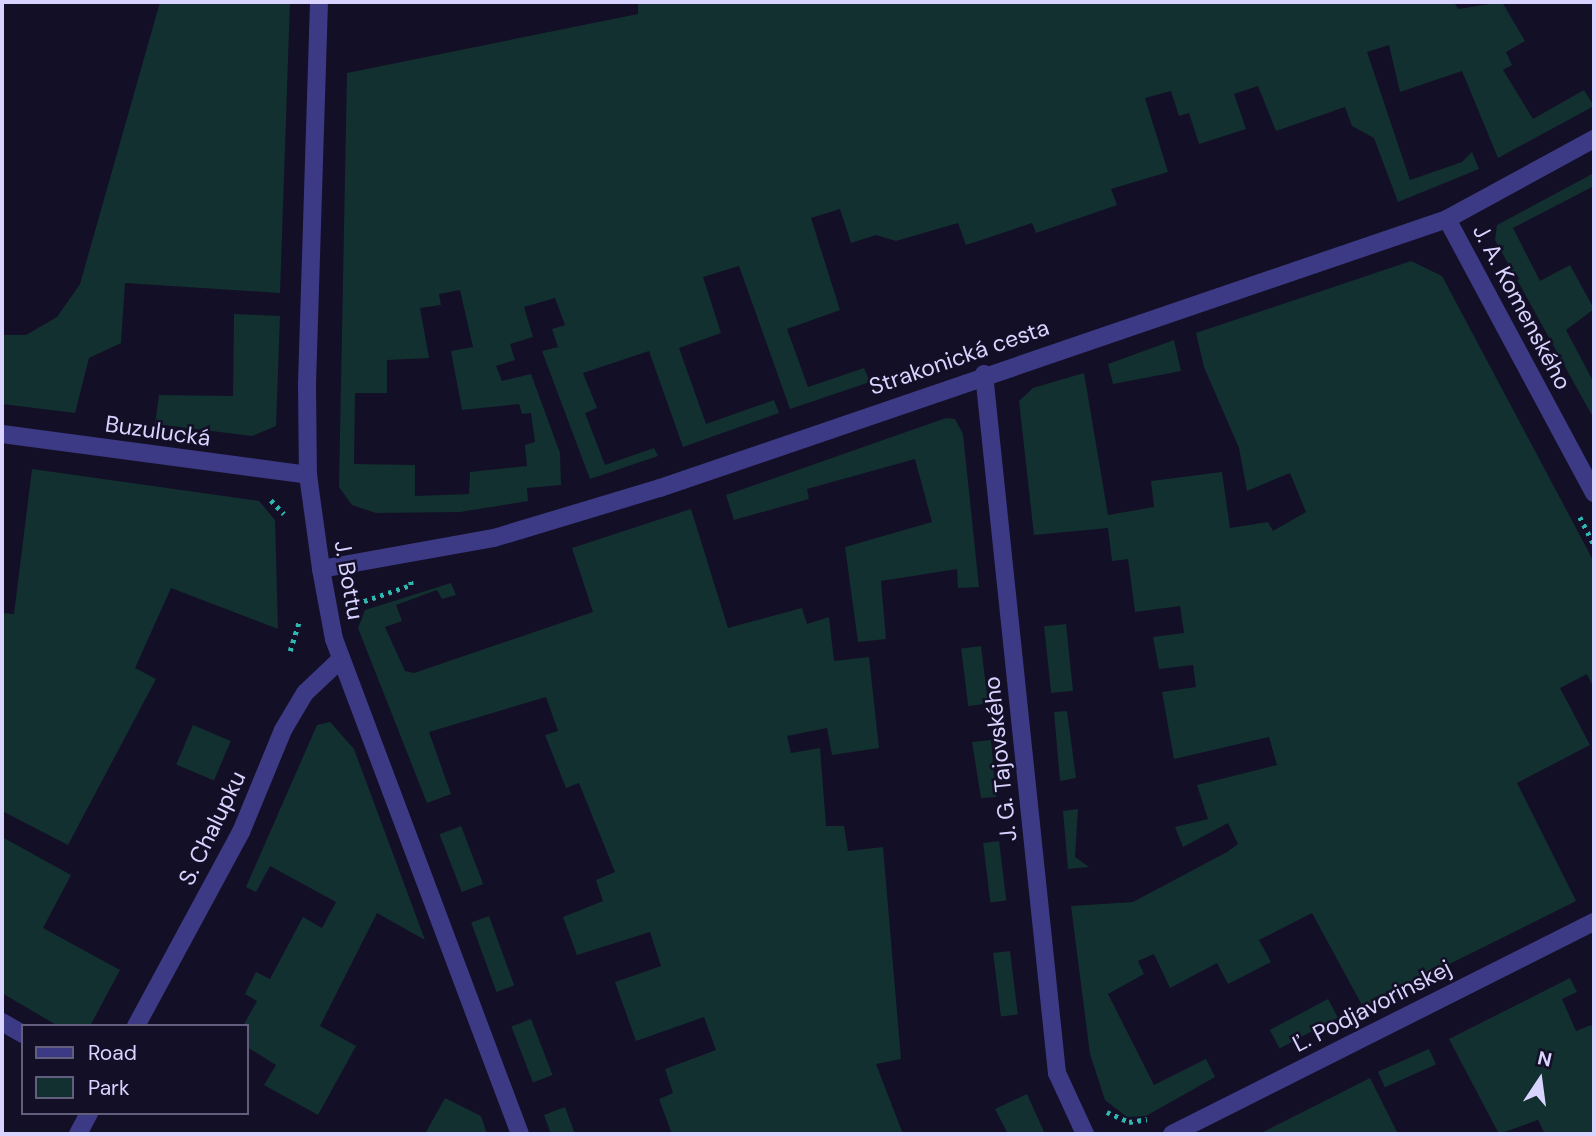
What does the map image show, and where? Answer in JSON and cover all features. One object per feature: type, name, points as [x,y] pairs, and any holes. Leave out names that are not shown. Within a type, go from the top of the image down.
[{"type":"street","name":"J. Bottu","points":[[319,2],[308,475],[321,569],[341,659],[520,1134]]},
{"type":"street","name":"Strakonická cesta","points":[[321,569],[494,538],[660,488],[984,374],[1447,219],[1594,139]]},
{"type":"street","name":"J. A. Komenského","points":[[1447,219],[1594,493]]},
{"type":"street","name":"J. G. Tajovského","points":[[984,374],[1057,1073],[1085,1134]]},
{"type":"street","name":"Buzulucká","points":[[2,434],[308,475]]},
{"type":"street","name":"S. Chalupku","points":[[137,1024],[241,832],[283,730],[305,693],[341,659]]},
{"type":"street","name":"Ľ. Podjavorinskej","points":[[1172,1134],[1594,922]]},
{"type":"street","points":[[2,1022],[21,1033]]},
{"type":"street","points":[[78,1134],[88,1115]]},
{"type":"path","points":[[260,495],[278,505],[288,524]]},
{"type":"path","points":[[1577,513],[1594,544]]},
{"type":"path","points":[[410,577],[411,585]]},
{"type":"path","points":[[350,615],[358,601],[424,582]]},
{"type":"path","points":[[297,649],[290,651],[300,612]]},
{"type":"path","points":[[1100,1105],[1129,1122],[1153,1116]]},
{"type":"green space","points":[[160,2],[290,2],[280,293],[125,283],[121,343],[89,358],[75,413],[2,404],[2,335],[26,335],[57,317],[80,284]]},
{"type":"green space","points":[[638,2],[1454,2],[1458,9],[1502,2],[1525,41],[1506,52],[1512,65],[1503,70],[1533,119],[1584,90],[1594,106],[1498,158],[1462,71],[1400,92],[1389,45],[1367,52],[1410,180],[1462,162],[1472,152],[1479,169],[1398,202],[1374,138],[1352,126],[1345,107],[1276,131],[1258,86],[1234,94],[1246,129],[1199,144],[1189,113],[1179,116],[1171,91],[1145,98],[1168,172],[1111,189],[1117,205],[1036,233],[1032,223],[966,245],[958,223],[896,241],[876,235],[851,243],[840,209],[811,218],[840,310],[787,329],[808,387],[864,368],[870,382],[790,409],[739,266],[703,277],[721,333],[679,348],[706,424],[774,400],[779,413],[683,447],[649,351],[583,373],[597,408],[585,413],[605,465],[654,448],[658,456],[590,479],[542,351],[558,347],[552,329],[565,325],[555,298],[524,307],[533,337],[510,344],[515,360],[496,366],[502,381],[531,374],[560,453],[561,485],[527,488],[528,501],[460,512],[376,513],[352,505],[339,487],[347,73],[638,14]],"holes":[[[460,290],[473,347],[451,351],[462,410],[519,404],[522,414],[531,413],[535,442],[525,445],[527,466],[470,472],[469,494],[415,496],[415,465],[354,464],[355,393],[387,393],[387,360],[429,358],[420,308],[441,305],[439,294]]]},
{"type":"green space","points":[[1594,173],[1594,186],[1513,228],[1540,281],[1570,265],[1594,309],[1566,330],[1594,383],[1594,419],[1495,240],[1497,225]]},
{"type":"green space","points":[[1411,261],[1442,276],[1594,562],[1594,688],[1587,674],[1560,688],[1590,745],[1517,783],[1576,901],[1363,1007],[1312,913],[1259,940],[1271,962],[1228,984],[1217,963],[1170,988],[1154,954],[1138,961],[1144,974],[1108,994],[1154,1085],[1206,1059],[1215,1077],[1146,1116],[1127,1117],[1105,1100],[1090,1054],[1071,906],[1133,902],[1227,852],[1238,844],[1228,823],[1183,847],[1175,827],[1208,819],[1197,785],[1277,765],[1269,737],[1174,759],[1162,692],[1196,687],[1193,665],[1159,669],[1153,637],[1184,633],[1180,606],[1135,612],[1128,559],[1112,561],[1108,528],[1034,535],[1019,401],[1033,388],[1084,373],[1108,515],[1154,507],[1151,481],[1222,472],[1230,528],[1268,522],[1273,531],[1306,512],[1290,473],[1247,491],[1239,448],[1204,367],[1196,333]]},
{"type":"green space","points":[[234,314],[280,316],[276,426],[252,436],[155,424],[159,395],[233,396]]},
{"type":"green space","points":[[1174,340],[1181,371],[1113,384],[1108,364]]},
{"type":"green space","points":[[946,418],[955,419],[963,434],[979,587],[958,588],[957,569],[881,581],[886,639],[858,642],[845,547],[932,522],[915,459],[807,489],[809,499],[734,520],[726,495]]},
{"type":"green space","points":[[32,469],[259,501],[275,520],[278,629],[171,588],[135,668],[156,679],[68,845],[2,811],[2,613],[14,614]]},
{"type":"green space","points":[[691,509],[728,628],[802,608],[807,624],[829,617],[834,661],[869,657],[879,748],[832,755],[827,728],[787,736],[791,753],[820,748],[826,826],[844,826],[848,851],[883,847],[901,1059],[876,1064],[903,1134],[672,1134],[659,1099],[673,1093],[665,1069],[716,1050],[704,1017],[636,1041],[615,982],[661,966],[650,932],[577,955],[563,917],[603,901],[596,880],[615,872],[579,783],[566,788],[545,735],[558,731],[546,697],[429,732],[451,794],[427,803],[358,628],[365,610],[451,583],[456,595],[442,599],[437,590],[396,605],[402,621],[385,627],[405,671],[414,673],[593,612],[572,548]]},
{"type":"green space","points":[[1066,624],[1073,691],[1051,693],[1044,626]]},
{"type":"green space","points":[[981,646],[988,704],[968,706],[961,648]]},
{"type":"green space","points":[[1067,711],[1076,778],[1060,781],[1054,712]]},
{"type":"green space","points":[[330,722],[354,749],[425,940],[377,913],[320,1026],[356,1046],[318,1115],[264,1085],[276,1065],[248,1048],[248,1024],[244,1024],[257,1001],[245,994],[256,972],[270,979],[303,917],[322,928],[336,902],[270,866],[256,892],[246,887],[317,725]]},
{"type":"green space","points":[[193,725],[231,741],[214,781],[176,765]]},
{"type":"green space","points":[[991,740],[996,797],[981,798],[972,742]]},
{"type":"green space","points":[[1078,809],[1075,857],[1089,867],[1068,869],[1063,811]]},
{"type":"green space","points":[[461,826],[483,884],[462,892],[440,834]]},
{"type":"green space","points":[[2,837],[71,875],[43,928],[120,970],[91,1024],[55,1024],[2,993]]},
{"type":"green space","points":[[999,841],[1006,901],[990,903],[983,843]]},
{"type":"green space","points":[[489,916],[514,986],[496,992],[471,922]]},
{"type":"green space","points":[[1010,951],[1018,1015],[1001,1017],[993,953]]},
{"type":"green space","points":[[1570,978],[1577,992],[1562,999],[1576,1031],[1591,1025],[1594,1031],[1594,1134],[1545,1134],[1538,1120],[1499,1134],[1449,1039]]},
{"type":"green space","points":[[1328,999],[1338,1018],[1280,1049],[1270,1030]]},
{"type":"green space","points":[[531,1019],[553,1075],[533,1083],[511,1027]]},
{"type":"green space","points":[[1429,1049],[1436,1065],[1385,1087],[1378,1072]]},
{"type":"green space","points":[[1370,1078],[1398,1134],[1259,1134]]},
{"type":"green space","points":[[1027,1094],[1045,1134],[1008,1134],[995,1109]]},
{"type":"green space","points":[[445,1098],[481,1116],[487,1134],[426,1132]]},
{"type":"green space","points":[[565,1107],[575,1134],[551,1134],[544,1115]]}]
